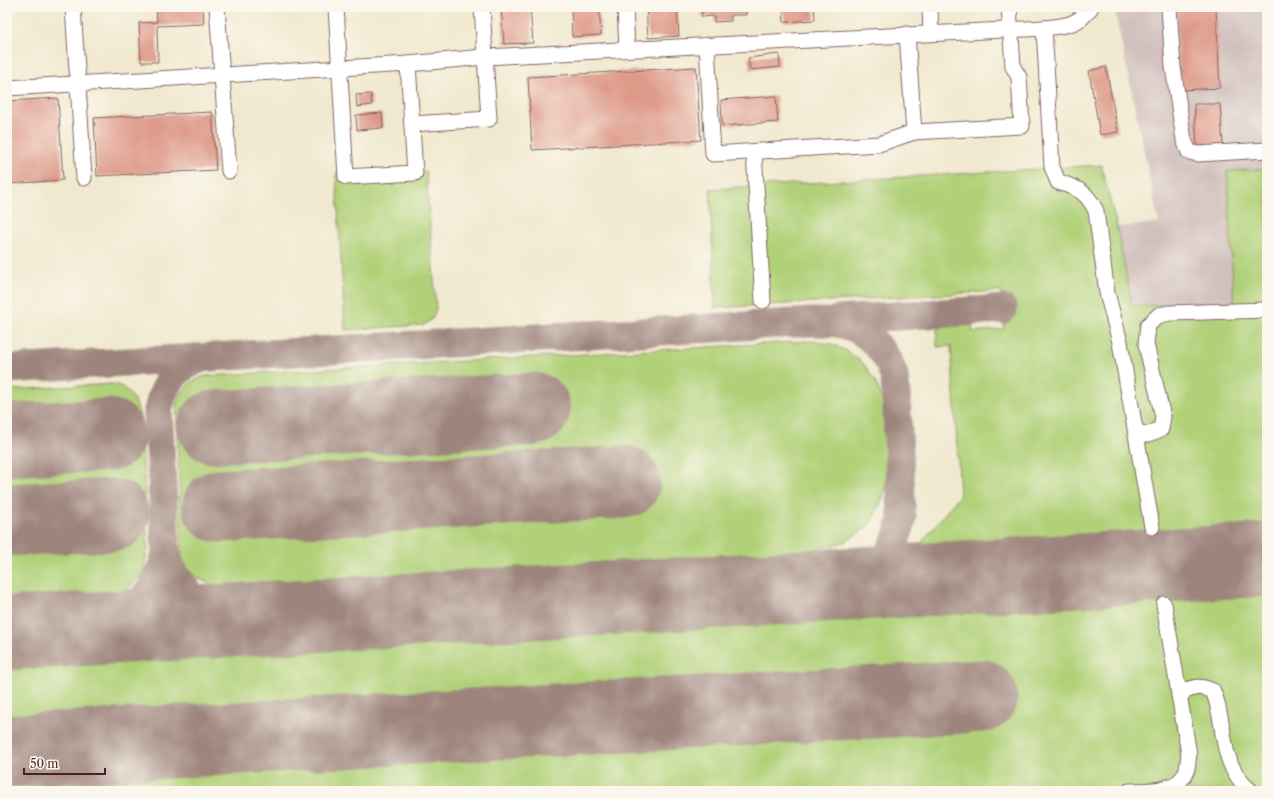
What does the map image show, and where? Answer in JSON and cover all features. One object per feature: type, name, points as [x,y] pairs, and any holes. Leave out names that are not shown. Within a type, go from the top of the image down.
[{"type":"lane","points":[[73,7],[84,178]]},
{"type":"lane","points":[[217,7],[229,170]]},
{"type":"lane","points":[[336,7],[346,176],[415,173],[408,64]]},
{"type":"lane","points":[[412,124],[489,119],[482,7]]},
{"type":"lane","points":[[625,7],[627,49]]},
{"type":"lane","points":[[930,7],[931,33]]},
{"type":"lane","points":[[707,44],[713,154],[879,144],[914,132],[1022,126],[1019,77],[1013,67],[1009,7]]},
{"type":"lane","points":[[7,88],[408,64],[484,57],[707,44],[1044,28],[1067,26],[1079,21],[1091,7]]},
{"type":"lane","points":[[1169,7],[1173,67],[1184,140],[1189,152],[1198,154],[1267,150]]},
{"type":"lane","points":[[1044,28],[1052,167],[1058,182],[1078,188],[1090,199],[1096,211],[1107,293],[1120,342],[1152,527]]},
{"type":"lane","points":[[908,34],[914,132]]},
{"type":"lane","points":[[754,152],[763,301]]},
{"type":"lane","points":[[1136,431],[1148,435],[1161,429],[1163,417],[1146,344],[1148,325],[1159,316],[1170,313],[1267,310]]},
{"type":"lane","points":[[1129,791],[1162,789],[1177,784],[1186,773],[1189,754],[1164,604]]},
{"type":"lane","points":[[1179,696],[1188,688],[1201,686],[1213,691],[1219,704],[1227,754],[1237,776],[1250,791]]},
{"type":"shaded area","points":[[1114,7],[1267,7],[1267,302],[1132,306],[1117,227],[1159,223]]},
{"type":"green space","points":[[1101,165],[1117,227],[1132,306],[1234,303],[1227,171],[1267,169],[1267,523],[920,544],[960,495],[951,346],[937,347],[937,328],[972,325],[973,332],[1004,329],[1001,291],[715,308],[710,189]]},
{"type":"green space","points":[[426,171],[436,309],[432,319],[424,325],[345,330],[336,173]]},
{"type":"green space","points":[[812,341],[831,344],[847,351],[863,363],[875,381],[883,401],[887,471],[886,486],[883,497],[873,519],[866,528],[844,542],[812,550],[214,585],[194,576],[182,557],[176,404],[187,386],[199,378],[205,376]]},
{"type":"green space","points":[[112,384],[124,388],[132,397],[138,409],[141,421],[148,550],[142,574],[130,587],[124,591],[7,597],[7,390]]},
{"type":"green space","points":[[1267,596],[1267,791],[7,791],[7,670]]},
{"type":"building","points":[[156,7],[203,7],[204,24],[157,26],[158,62],[141,62],[139,23],[157,22]]},
{"type":"building","points":[[501,7],[530,7],[533,43],[504,44]]},
{"type":"building","points":[[571,7],[599,7],[601,35],[572,37]]},
{"type":"building","points":[[646,7],[677,7],[679,36],[648,38]]},
{"type":"building","points":[[701,7],[746,7],[746,15],[731,15],[731,21],[714,22],[714,16],[702,17]]},
{"type":"building","points":[[783,7],[814,7],[815,20],[784,22]]},
{"type":"building","points":[[1176,7],[1216,7],[1220,88],[1181,90]]},
{"type":"building","points":[[779,54],[780,67],[750,70],[748,58]]},
{"type":"building","points":[[696,67],[701,140],[532,150],[528,77]]},
{"type":"building","points":[[1106,67],[1118,132],[1100,135],[1089,71]]},
{"type":"building","points":[[371,94],[372,105],[357,107],[356,95]]},
{"type":"building","points":[[776,96],[778,122],[722,126],[721,100]]},
{"type":"building","points":[[58,98],[63,180],[7,184],[7,101]]},
{"type":"building","points":[[1194,104],[1220,104],[1223,145],[1197,146]]},
{"type":"building","points":[[212,112],[216,170],[97,176],[94,118]]},
{"type":"building","points":[[382,113],[383,128],[357,130],[356,115]]},
{"type":"taxiway","points":[[837,320],[1003,309]]},
{"type":"taxiway","points":[[7,369],[812,322],[846,325],[864,334],[879,347],[890,364],[896,391],[902,519],[893,547],[883,562],[863,583]]},
{"type":"taxiway","points":[[202,358],[185,367],[172,378],[164,392],[158,410],[166,553],[175,574],[189,593],[207,609],[227,620]]},
{"type":"taxiway","points":[[94,628],[120,616],[141,601],[157,580],[166,553]]},
{"type":"runway","points":[[214,427],[534,409]]},
{"type":"runway","points":[[7,440],[109,435]]},
{"type":"runway","points":[[219,506],[624,482]]},
{"type":"runway","points":[[7,520],[113,515]]},
{"type":"runway","points":[[7,633],[1267,559]]},
{"type":"runway","points":[[7,751],[981,696]]}]
